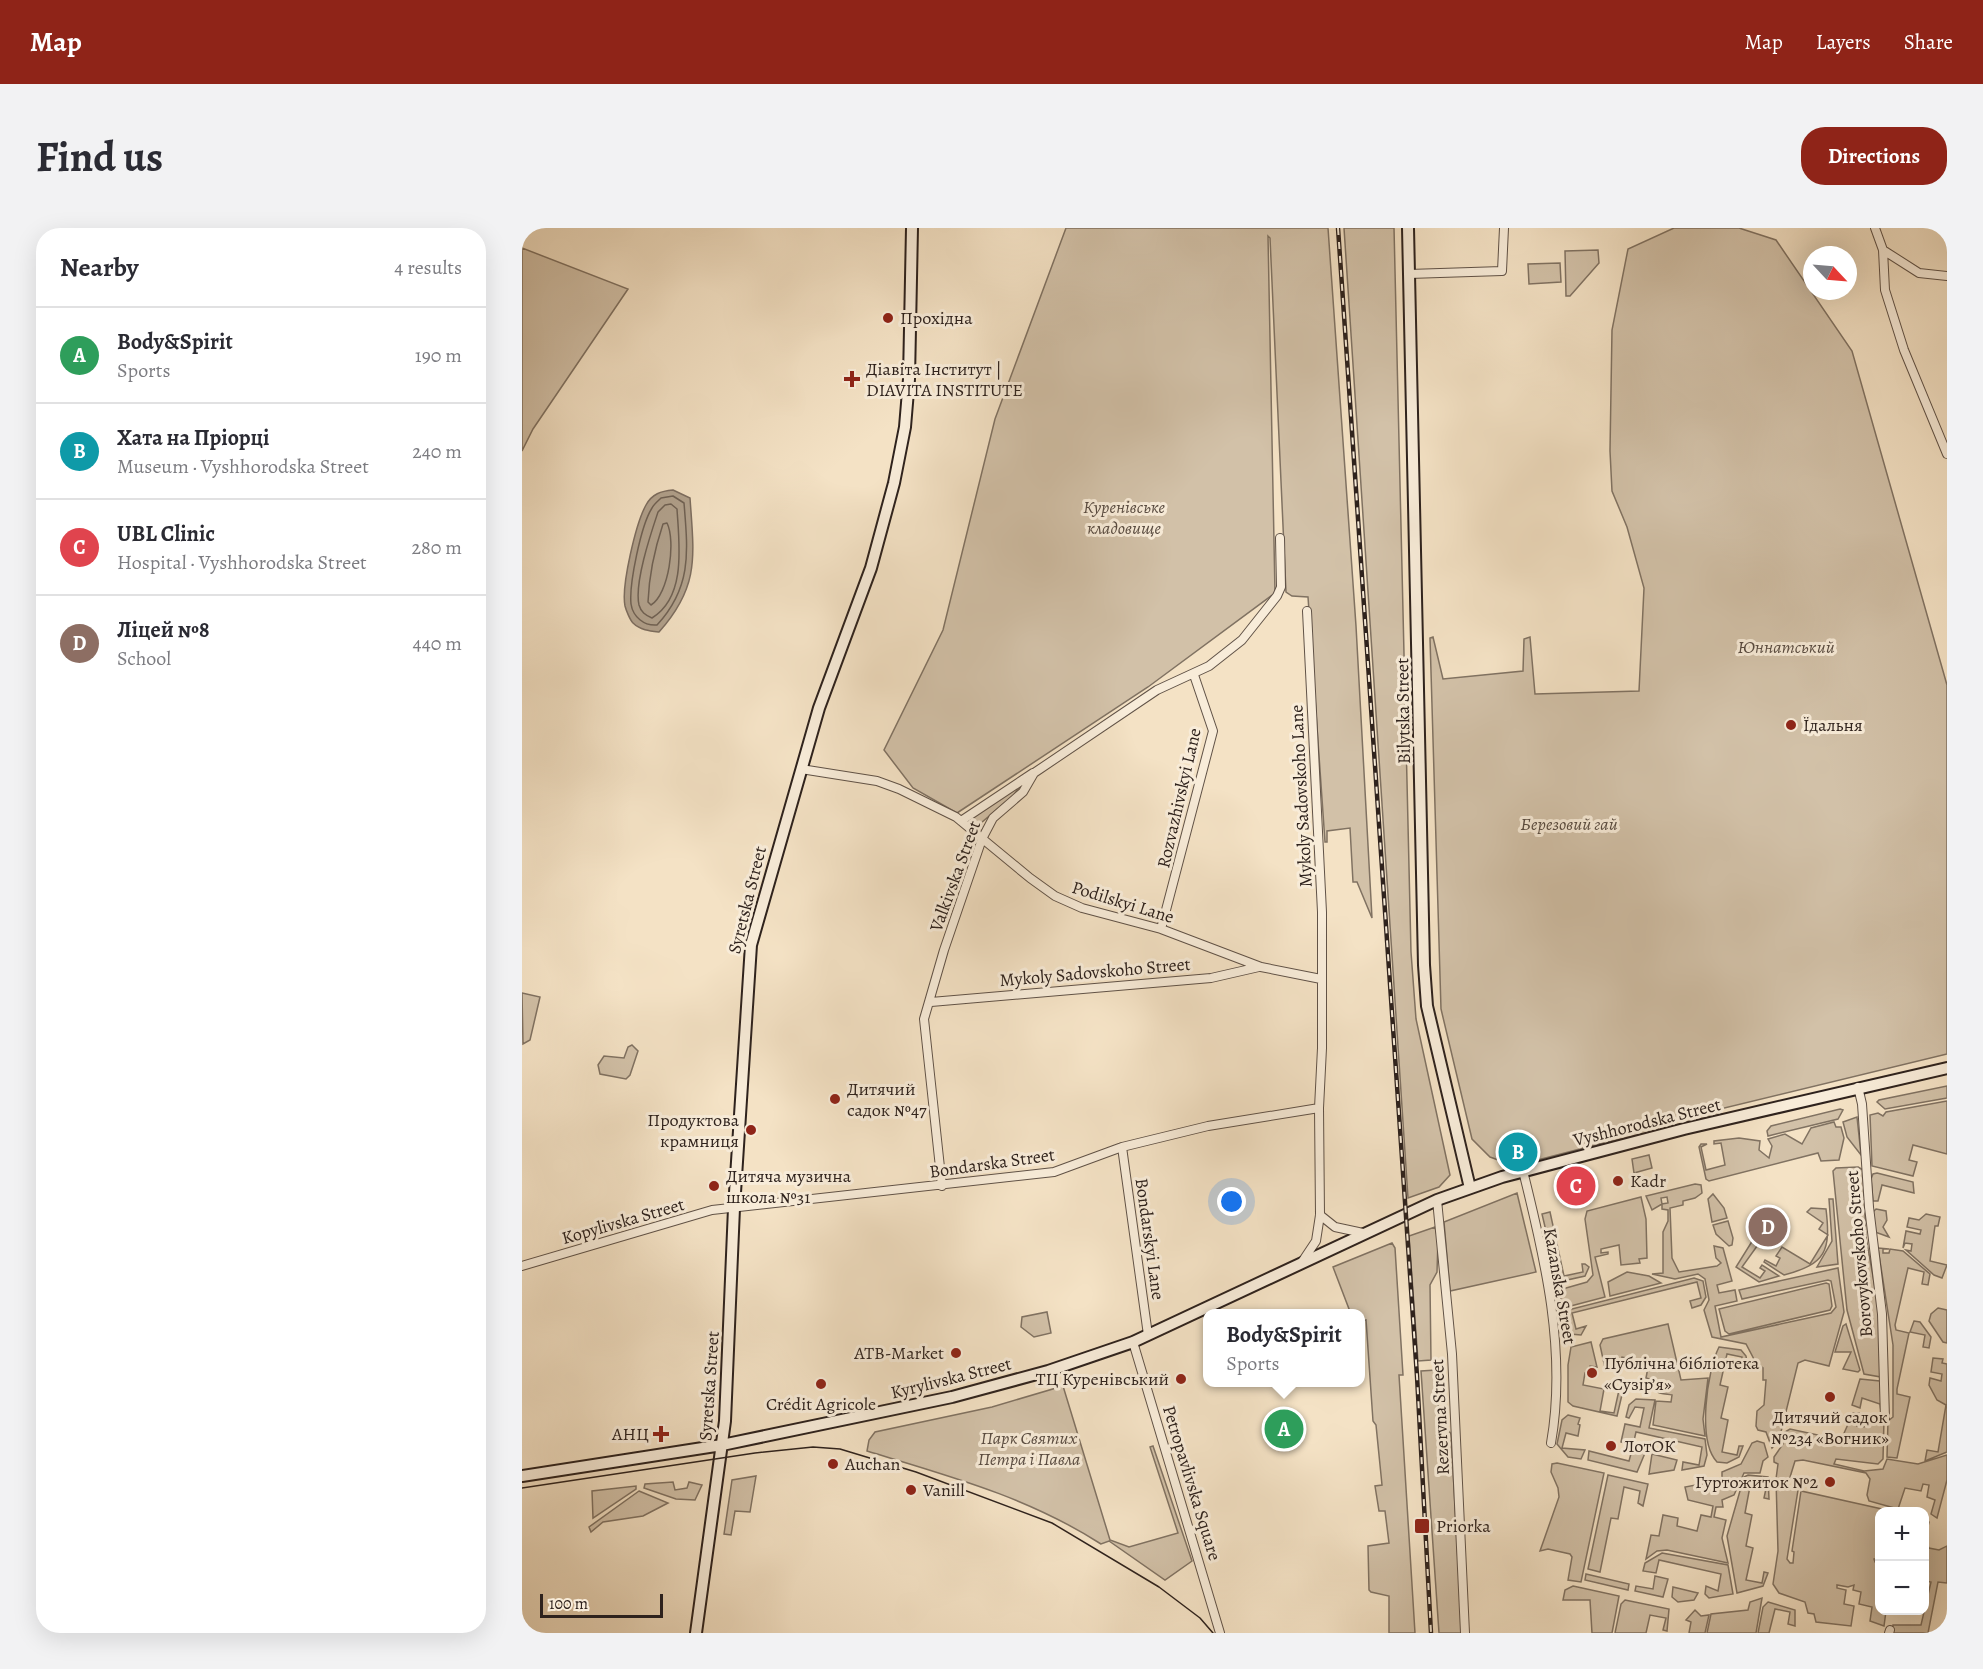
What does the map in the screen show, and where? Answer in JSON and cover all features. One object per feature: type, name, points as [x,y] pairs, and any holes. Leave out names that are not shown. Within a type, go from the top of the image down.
[{"type":"main road","name":"Syretska Street","points":[[696,1633],[722,1445],[750,945],[819,708],[871,568],[894,483],[905,427],[909,379],[912,228]]},
{"type":"main road","name":"Bilytska Street","points":[[1408,228],[1424,965],[1427,1006],[1470,1188]]},
{"type":"main road","name":"Vyshhorodska Street","points":[[1363,1233],[1437,1200],[1523,1171],[1858,1087],[1947,1068]]},
{"type":"main road","name":"Kyrylivska Street","points":[[1203,1309],[1363,1233]]},
{"type":"main road","name":"Kyrylivska Street","points":[[522,1476],[722,1445],[952,1397],[1048,1371],[1132,1342],[1203,1309]]},
{"type":"street","points":[[1409,274],[1502,271],[1504,228]]},
{"type":"street","points":[[1875,228],[1883,250],[1885,290],[1904,350],[1947,454]]},
{"type":"street","points":[[1883,250],[1903,266],[1918,273],[1947,276]]},
{"type":"street","name":"Valkivska Street","points":[[942,1186],[924,1019],[931,1002],[944,950],[982,839],[993,818],[1023,792],[1034,773],[1149,696],[1194,675],[1242,640],[1277,596],[1281,587],[1280,538]]},
{"type":"street","name":"Mykoly Sadovskoho Lane","points":[[1307,611],[1322,912],[1321,979]]},
{"type":"street","name":"Rozvazhivskyi Lane","points":[[1161,929],[1213,731],[1194,675]]},
{"type":"street","name":"Podilskyi Lane","points":[[801,769],[877,781],[899,789],[961,821],[1055,896],[1089,910],[1161,929],[1261,967],[1321,979]]},
{"type":"street","points":[[961,821],[1034,773]]},
{"type":"street","name":"Mykoly Sadovskoho Street","points":[[931,1002],[1211,978],[1261,967]]},
{"type":"street","points":[[1301,1263],[1316,1241],[1320,1215],[1321,979]]},
{"type":"street","name":"Borovykovskoho Street","points":[[1858,1087],[1862,1104],[1869,1207],[1882,1314],[1885,1419]]},
{"type":"street","name":"Bondarska Street","points":[[734,1208],[1053,1172],[1122,1148],[1208,1126],[1319,1108]]},
{"type":"street","name":"Bondarskyi Lane","points":[[1122,1148],[1148,1335]]},
{"type":"street","name":"Kazanska Street","points":[[1523,1171],[1557,1343],[1557,1410],[1551,1443]]},
{"type":"street","name":"Rezervna Street","points":[[1437,1200],[1452,1354],[1465,1633]]},
{"type":"street","name":"Kopylivska Street","points":[[522,1266],[712,1210],[734,1208]]},
{"type":"street","points":[[1320,1215],[1335,1227],[1363,1233]]},
{"type":"street","name":"Petropavlivska Square","points":[[1132,1342],[1220,1633]]},
{"type":"green space","name":"Куренівське кладовище","points":[[1066,228],[1328,228],[1356,626],[1372,918],[1357,882],[1353,882],[1350,828],[1327,831],[1327,842],[1325,842],[1308,597],[1292,596],[1286,592],[1270,238],[1268,236],[1275,593],[1148,687],[957,813],[913,788],[884,750],[943,630],[995,419]]},
{"type":"green space","points":[[1344,228],[1394,228],[1411,952],[1416,1019],[1450,1175],[1439,1187],[1408,1198]]},
{"type":"green space","name":"Юннатський","points":[[1674,228],[1739,228],[1776,240],[1803,279],[1803,300],[1817,300],[1852,351],[1947,685],[1947,1054],[1720,1109],[1721,1115],[1683,1125],[1679,1119],[1672,1121],[1673,1127],[1609,1142],[1607,1139],[1603,1143],[1515,1166],[1490,1157],[1472,1139],[1441,1009],[1430,638],[1433,637],[1443,679],[1523,671],[1524,639],[1530,637],[1535,694],[1639,691],[1644,588],[1627,527],[1612,491],[1610,451],[1612,330],[1628,249]]},
{"type":"green space","points":[[522,248],[628,289],[533,429],[522,451]]},
{"type":"green space","points":[[1598,250],[1599,263],[1570,296],[1566,296],[1565,251]]},
{"type":"green space","points":[[1560,263],[1561,282],[1529,284],[1528,264]]},
{"type":"green space","points":[[1021,785],[1013,796],[981,823],[984,830],[982,833],[978,834],[968,823],[968,819]]},
{"type":"green space","points":[[522,993],[540,997],[530,1040],[523,1044]]},
{"type":"green space","points":[[632,1045],[638,1051],[630,1075],[626,1079],[600,1074],[598,1065],[604,1056],[624,1058],[628,1047]]},
{"type":"green space","points":[[1947,1086],[1947,1098],[1885,1109],[1877,1102],[1879,1100]]},
{"type":"green space","points":[[1947,1101],[1947,1154],[1913,1145],[1909,1160],[1917,1162],[1913,1176],[1872,1166],[1870,1115],[1878,1113],[1883,1116],[1886,1112]]},
{"type":"green space","points":[[1843,1110],[1838,1119],[1768,1136],[1767,1131],[1771,1126]]},
{"type":"green space","points":[[1857,1117],[1861,1155],[1847,1137],[1843,1122]]},
{"type":"green space","points":[[1834,1122],[1836,1127],[1841,1127],[1844,1138],[1839,1160],[1821,1161],[1818,1153],[1709,1181],[1706,1179],[1699,1147],[1701,1144],[1707,1144],[1701,1147],[1706,1170],[1725,1165],[1721,1143],[1714,1144],[1714,1141],[1739,1138],[1760,1141],[1759,1150],[1769,1158],[1772,1146],[1768,1139],[1785,1134],[1802,1144],[1811,1128]]},
{"type":"green space","points":[[1649,1155],[1652,1168],[1634,1173],[1632,1159]]},
{"type":"green space","points":[[1858,1167],[1863,1170],[1866,1237],[1883,1333],[1881,1377],[1864,1374],[1847,1310],[1833,1171],[1836,1168]]},
{"type":"green space","points":[[1873,1174],[1913,1182],[1914,1193],[1882,1185],[1878,1201],[1873,1201],[1871,1179]]},
{"type":"green space","points":[[1695,1184],[1701,1185],[1702,1193],[1695,1198],[1683,1201],[1683,1205],[1670,1208],[1672,1258],[1679,1272],[1717,1266],[1721,1263],[1716,1258],[1714,1246],[1723,1248],[1732,1281],[1717,1285],[1719,1293],[1735,1290],[1737,1301],[1715,1306],[1721,1337],[1831,1313],[1836,1307],[1831,1281],[1828,1280],[1742,1299],[1739,1290],[1838,1268],[1844,1312],[1829,1366],[1805,1360],[1798,1363],[1779,1440],[1772,1448],[1766,1432],[1758,1430],[1756,1426],[1757,1411],[1764,1405],[1766,1380],[1763,1380],[1763,1368],[1756,1363],[1746,1344],[1712,1337],[1704,1310],[1709,1300],[1705,1279],[1698,1274],[1675,1279],[1652,1274],[1663,1273],[1663,1232],[1668,1221],[1668,1210],[1662,1209],[1662,1204],[1652,1210],[1646,1196]],"holes":[[[1667,1197],[1668,1203],[1662,1204],[1661,1198]]]},
{"type":"green space","points":[[1517,1193],[1536,1272],[1450,1291],[1444,1222]]},
{"type":"green space","points":[[1713,1194],[1724,1208],[1727,1218],[1712,1222],[1708,1199]]},
{"type":"green space","points":[[1641,1197],[1646,1219],[1647,1258],[1639,1259],[1640,1263],[1621,1265],[1619,1245],[1601,1249],[1601,1253],[1608,1252],[1608,1254],[1595,1257],[1605,1297],[1563,1308],[1559,1290],[1587,1282],[1593,1275],[1585,1219],[1587,1211]]},
{"type":"green space","points":[[1829,1199],[1833,1199],[1838,1264],[1817,1267],[1832,1241]]},
{"type":"green space","points":[[1811,1208],[1826,1209],[1827,1235],[1819,1229],[1823,1223],[1807,1212]]},
{"type":"green space","points":[[1876,1209],[1886,1211],[1887,1220],[1883,1227],[1889,1237],[1875,1232],[1873,1212]]},
{"type":"green space","points":[[1550,1212],[1564,1276],[1583,1272],[1582,1264],[1585,1264],[1589,1267],[1585,1276],[1558,1282],[1542,1214]]},
{"type":"green space","points":[[1926,1214],[1940,1217],[1938,1226],[1935,1226],[1930,1261],[1947,1265],[1942,1278],[1934,1275],[1906,1250],[1911,1251],[1912,1244],[1905,1243],[1903,1248],[1906,1231],[1920,1234],[1921,1230],[1907,1227],[1909,1218],[1919,1220]]},
{"type":"green space","points":[[1728,1221],[1733,1238],[1732,1245],[1729,1246],[1716,1234],[1713,1225]]},
{"type":"green space","points":[[1767,1225],[1770,1228],[1742,1267],[1760,1278],[1765,1271],[1760,1268],[1762,1265],[1779,1276],[1759,1282],[1736,1267],[1761,1227]]},
{"type":"green space","points":[[1435,1227],[1438,1239],[1437,1272],[1430,1285],[1431,1360],[1418,1361],[1409,1236]]},
{"type":"green space","points":[[1827,1236],[1823,1254],[1809,1266],[1798,1271],[1784,1275],[1764,1262],[1765,1260],[1776,1266],[1780,1258],[1776,1256],[1782,1247],[1810,1264]]},
{"type":"green space","points":[[1392,1243],[1395,1248],[1403,1375],[1399,1375],[1415,1633],[1389,1633],[1389,1596],[1369,1590],[1368,1546],[1389,1543],[1385,1511],[1379,1511],[1375,1486],[1382,1485],[1376,1425],[1373,1421],[1365,1309],[1349,1309],[1333,1267]]},
{"type":"green space","points":[[1878,1248],[1889,1249],[1883,1249],[1883,1253],[1889,1253],[1890,1249],[1903,1251],[1930,1274],[1928,1285],[1922,1284],[1924,1272],[1908,1268],[1895,1325],[1896,1330],[1909,1333],[1897,1394],[1910,1397],[1897,1458],[1887,1457],[1888,1421],[1893,1417],[1893,1345]]},
{"type":"green space","points":[[1627,1272],[1649,1276],[1661,1283],[1610,1296],[1608,1282]]},
{"type":"green space","points":[[1694,1278],[1703,1281],[1706,1297],[1701,1305],[1692,1308],[1690,1301],[1701,1298],[1697,1282],[1572,1313],[1576,1329],[1586,1326],[1581,1335],[1570,1334],[1564,1311]]},
{"type":"green space","points":[[1829,1284],[1832,1306],[1830,1310],[1729,1334],[1725,1331],[1719,1309]]},
{"type":"green space","points":[[1938,1308],[1947,1310],[1947,1343],[1943,1342],[1929,1321],[1931,1314]]},
{"type":"green space","points":[[1047,1312],[1051,1333],[1034,1337],[1021,1327],[1022,1317]]},
{"type":"green space","points":[[1914,1321],[1920,1322],[1931,1337],[1929,1348],[1923,1347],[1925,1335],[1910,1332]]},
{"type":"green space","points":[[1668,1324],[1681,1380],[1708,1378],[1703,1419],[1705,1436],[1653,1425],[1656,1401],[1671,1402],[1672,1395],[1657,1392],[1652,1388],[1650,1379],[1646,1378],[1649,1362],[1622,1357],[1619,1371],[1605,1368],[1600,1345],[1603,1339]]},
{"type":"green space","points":[[1846,1324],[1860,1370],[1858,1372],[1843,1369],[1851,1352],[1835,1352],[1843,1326]]},
{"type":"green space","points":[[1591,1342],[1597,1367],[1590,1366],[1589,1373],[1585,1373],[1583,1385],[1604,1389],[1600,1411],[1614,1413],[1621,1381],[1625,1382],[1617,1416],[1573,1406],[1568,1402],[1568,1365],[1571,1347]]},
{"type":"green space","points":[[1719,1347],[1741,1350],[1746,1356],[1748,1369],[1740,1368],[1742,1357],[1727,1354],[1720,1385],[1728,1387],[1721,1418],[1728,1420],[1722,1452],[1737,1455],[1739,1446],[1743,1446],[1739,1457],[1727,1463],[1717,1462],[1707,1439],[1708,1388]]},
{"type":"green space","points":[[1933,1358],[1943,1359],[1942,1363],[1947,1364],[1947,1452],[1925,1461],[1927,1450],[1938,1452],[1946,1405],[1937,1400],[1929,1385],[1930,1378],[1941,1381],[1942,1374],[1931,1372]]},
{"type":"green space","points":[[1436,1370],[1439,1416],[1451,1434],[1462,1633],[1439,1633],[1421,1371]]},
{"type":"green space","points":[[1860,1379],[1880,1381],[1885,1385],[1881,1412],[1880,1404],[1862,1398],[1860,1408],[1852,1405]]},
{"type":"green space","name":"Парк Святих Петра і Павла","points":[[1063,1386],[1110,1540],[1129,1547],[1178,1533],[1150,1447],[1153,1446],[1192,1561],[1165,1580],[1109,1541],[1101,1544],[1045,1513],[987,1489],[867,1451],[869,1440],[875,1432],[992,1407]]},
{"type":"green space","points":[[1636,1399],[1655,1400],[1649,1428],[1705,1439],[1707,1455],[1704,1466],[1682,1470],[1683,1462],[1699,1465],[1702,1447],[1636,1432],[1633,1445],[1621,1442],[1625,1424],[1640,1427],[1644,1408],[1635,1407],[1629,1418],[1626,1417],[1629,1405]]},
{"type":"green space","points":[[1853,1413],[1859,1413],[1857,1426],[1864,1427],[1866,1415],[1884,1419],[1883,1459],[1878,1464],[1836,1459],[1834,1464],[1864,1471],[1883,1469],[1887,1459],[1918,1464],[1947,1455],[1947,1480],[1937,1518],[1931,1514],[1935,1500],[1927,1497],[1929,1485],[1923,1484],[1921,1491],[1905,1488],[1899,1507],[1891,1507],[1869,1501],[1867,1495],[1870,1479],[1866,1473],[1803,1460],[1795,1461],[1787,1487],[1798,1490],[1787,1559],[1793,1563],[1794,1552],[1792,1551],[1801,1491],[1875,1507],[1875,1615],[1885,1615],[1884,1626],[1870,1621],[1872,1607],[1859,1604],[1861,1592],[1853,1590],[1854,1585],[1848,1587],[1837,1585],[1837,1588],[1846,1590],[1844,1604],[1854,1606],[1851,1626],[1816,1622],[1814,1614],[1808,1613],[1805,1602],[1779,1593],[1773,1584],[1778,1551],[1776,1479],[1778,1464],[1774,1462],[1774,1457],[1783,1444],[1785,1432],[1790,1429],[1841,1440]]},
{"type":"green space","points":[[1568,1415],[1580,1418],[1578,1436],[1566,1433],[1562,1448],[1585,1450],[1581,1459],[1568,1457],[1557,1444],[1562,1420]]},
{"type":"green space","points":[[1757,1441],[1764,1443],[1768,1457],[1763,1461],[1760,1473],[1744,1473],[1734,1495],[1722,1500],[1723,1507],[1716,1507],[1714,1517],[1726,1520],[1722,1538],[1728,1563],[1667,1550],[1657,1551],[1646,1559],[1651,1535],[1659,1536],[1663,1515],[1678,1518],[1677,1526],[1697,1531],[1701,1515],[1711,1517],[1713,1506],[1688,1500],[1685,1487],[1722,1480],[1722,1472],[1741,1464],[1752,1443]]},
{"type":"green space","points":[[1632,1450],[1645,1453],[1637,1472],[1588,1460],[1589,1451],[1629,1461]]},
{"type":"green space","points":[[1652,1454],[1677,1460],[1674,1470],[1649,1474]]},
{"type":"green space","points":[[1557,1463],[1604,1473],[1581,1582],[1568,1580],[1572,1557],[1570,1554],[1548,1549],[1540,1551],[1559,1497],[1551,1472],[1552,1464]]},
{"type":"green space","points":[[1608,1475],[1648,1484],[1643,1506],[1638,1503],[1640,1491],[1624,1487],[1618,1519],[1611,1518],[1600,1572],[1588,1569]]},
{"type":"green space","points":[[1748,1475],[1768,1477],[1769,1499],[1764,1498],[1767,1484],[1751,1481],[1745,1513],[1752,1515],[1746,1546],[1753,1548],[1746,1580],[1762,1583],[1764,1572],[1768,1573],[1763,1586],[1737,1593],[1727,1536],[1744,1477]]},
{"type":"green space","points":[[756,1476],[750,1512],[735,1511],[731,1535],[724,1534],[732,1480]]},
{"type":"green space","points":[[673,1482],[675,1490],[687,1488],[689,1482],[702,1485],[695,1500],[676,1499],[644,1488],[645,1484]]},
{"type":"green space","points":[[636,1486],[636,1489],[593,1518],[592,1491]]},
{"type":"green space","points":[[639,1491],[668,1503],[643,1516],[603,1522],[591,1532],[589,1527]]},
{"type":"green space","points":[[1947,1546],[1947,1583],[1938,1582],[1928,1633],[1892,1633],[1893,1625],[1921,1625],[1923,1615],[1929,1615],[1931,1582],[1929,1582],[1929,1548],[1939,1550]]},
{"type":"green space","points":[[1662,1553],[1728,1565],[1733,1594],[1709,1598],[1705,1594],[1706,1586],[1718,1591],[1721,1574],[1659,1560],[1656,1573],[1643,1571],[1645,1563]]},
{"type":"green space","points":[[1586,1574],[1629,1584],[1628,1590],[1585,1580]]},
{"type":"green space","points":[[1655,1576],[1668,1579],[1663,1597],[1635,1591],[1636,1586],[1653,1589]]},
{"type":"green space","points":[[1573,1586],[1619,1596],[1612,1633],[1592,1633],[1590,1600],[1563,1600],[1565,1590]]},
{"type":"green space","points":[[1673,1587],[1698,1593],[1694,1600],[1678,1602],[1672,1597]]},
{"type":"green space","points":[[1762,1598],[1756,1633],[1707,1633],[1711,1614],[1748,1610],[1750,1602]]},
{"type":"green space","points":[[1625,1600],[1669,1609],[1667,1631],[1663,1630],[1666,1618],[1650,1615],[1646,1633],[1615,1633],[1621,1604]]},
{"type":"green space","points":[[1768,1602],[1795,1610],[1795,1626],[1788,1624],[1790,1612],[1775,1609],[1769,1633],[1758,1633],[1763,1607]]},
{"type":"green space","points":[[1695,1610],[1701,1616],[1709,1615],[1705,1633],[1689,1633],[1691,1622],[1686,1620]]},
{"type":"water","points":[[673,490],[690,498],[693,554],[688,585],[682,600],[659,632],[642,629],[632,622],[625,606],[625,584],[630,555],[646,505],[657,494]]},
{"type":"tram line","points":[[522,1488],[755,1453],[813,1447],[840,1449],[916,1472],[1052,1523],[1159,1587],[1200,1618],[1213,1633]]},
{"type":"railway","points":[[1338,228],[1417,1376],[1431,1633]]},
{"type":"place","name":"Прохідна","points":[[888,318]]},
{"type":"place","name":"Діавіта Інститут | DIAVITA INSTITUTE","points":[[852,379]]},
{"type":"place","name":"Їдальня","points":[[1791,725]]},
{"type":"place","name":"Дитячий садок №47","points":[[835,1099]]},
{"type":"place","name":"Продуктова крамниця","points":[[751,1130]]},
{"type":"place","name":"Хата на Пріорці","points":[[1518,1152]]},
{"type":"place","name":"Kadr","points":[[1618,1181]]},
{"type":"place","name":"Дитяча музична школа №31","points":[[714,1186]]},
{"type":"place","name":"UBL Clinic","points":[[1576,1186]]},
{"type":"place","name":"Ліцей №8","points":[[1768,1227]]},
{"type":"place","name":"ATB-Market","points":[[956,1353]]},
{"type":"place","name":"Публічна бібліотека «Сузір’я»","points":[[1592,1373]]},
{"type":"place","name":"ТЦ Куренівський","points":[[1181,1379]]},
{"type":"place","name":"Crédit Agricole","points":[[821,1384]]},
{"type":"place","name":"Дитячий садок №234 «Вогник»","points":[[1830,1397]]},
{"type":"place","name":"Body&Spirit","points":[[1284,1429]]},
{"type":"place","name":"АНЦ","points":[[661,1434]]},
{"type":"place","name":"ЛотОК","points":[[1611,1446]]},
{"type":"place","name":"Auchan","points":[[833,1464]]},
{"type":"place","name":"Гуртожиток №2","points":[[1830,1482]]},
{"type":"place","name":"Vanill","points":[[911,1490]]},
{"type":"place","name":"Priorka","points":[[1422,1526]]},
{"type":"park label","name":"Березовий гай","points":[[1569,824]]}]
